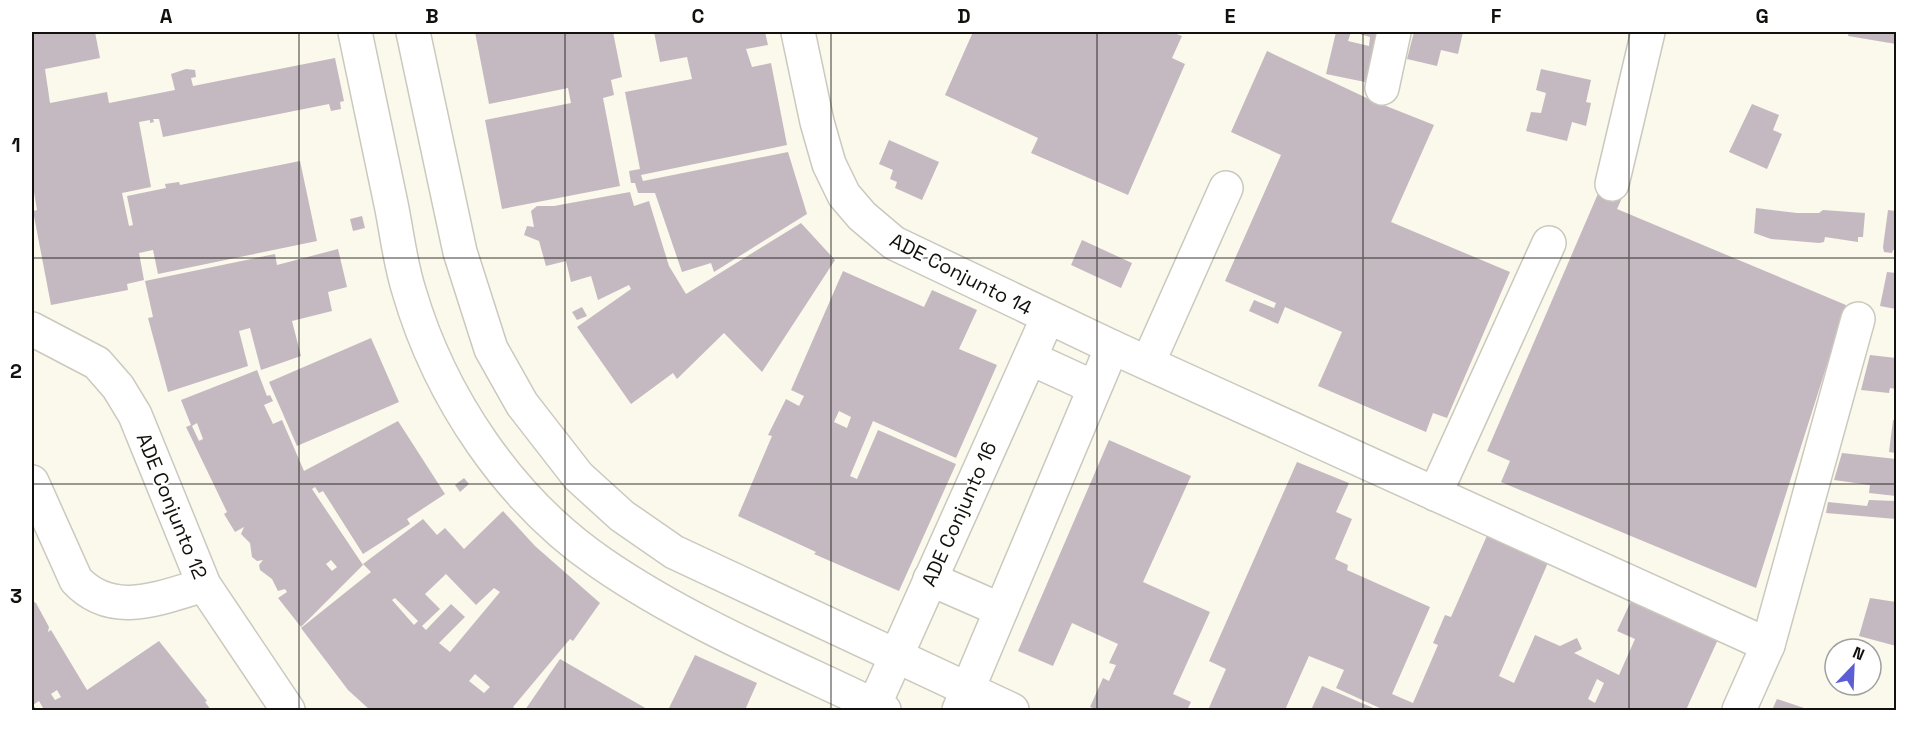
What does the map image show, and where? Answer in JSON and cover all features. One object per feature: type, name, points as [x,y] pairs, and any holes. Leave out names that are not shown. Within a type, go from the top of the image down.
[{"type":"street","points":[[355,32],[409,290],[435,359],[462,411],[496,465],[545,516],[598,561],[658,600],[877,709]]},
{"type":"street","points":[[413,32],[460,252],[492,349],[522,404],[578,476],[622,516],[674,552],[897,655],[963,701],[1012,711]]},
{"type":"street","name":"ADE Conjunto 14","points":[[798,32],[817,122],[829,164],[844,195],[862,216],[894,243],[1112,347],[1768,645]]},
{"type":"street","points":[[1382,88],[1394,32]]},
{"type":"street","points":[[1612,184],[1648,32]]},
{"type":"street","points":[[1148,363],[1226,188]]},
{"type":"street","points":[[1435,494],[1549,243]]},
{"type":"street","name":"ADE Conjunto 16","points":[[877,709],[897,655],[930,579],[1048,317]]},
{"type":"street","points":[[1739,711],[1768,645],[1858,319]]},
{"type":"street","name":"ADE Conjunto 12","points":[[32,329],[97,363],[118,387],[135,415],[204,585],[288,711]]},
{"type":"street","points":[[963,701],[1093,387],[1112,347]]},
{"type":"street","points":[[1030,358],[1093,387]]},
{"type":"street","points":[[32,482],[76,580],[98,599],[124,602],[152,601],[204,585]]},
{"type":"street","points":[[930,579],[1001,610]]},
{"type":"building","points":[[32,32],[95,32],[100,58],[45,69],[50,103],[107,92],[109,103],[175,90],[171,74],[186,69],[195,70],[196,77],[191,78],[193,86],[335,58],[344,101],[340,102],[341,109],[331,111],[329,104],[163,137],[159,119],[153,119],[154,122],[150,123],[150,120],[139,122],[151,187],[122,193],[129,226],[133,225],[127,196],[166,188],[165,184],[179,182],[180,185],[300,161],[317,241],[158,274],[153,250],[139,253],[144,280],[127,284],[128,290],[51,305],[33,211],[37,210],[32,180]]},
{"type":"building","points":[[475,32],[613,32],[622,77],[611,80],[614,95],[603,98],[620,186],[502,209],[485,120],[571,103],[568,88],[489,104]]},
{"type":"building","points":[[654,32],[765,32],[768,45],[746,49],[752,67],[771,63],[787,145],[641,175],[643,181],[788,152],[807,214],[714,272],[711,263],[682,272],[655,193],[638,193],[635,183],[631,183],[629,171],[640,169],[625,92],[692,79],[687,57],[660,62]]},
{"type":"building","points":[[973,32],[1171,32],[1182,36],[1172,58],[1185,64],[1128,195],[1031,153],[1038,138],[945,95]]},
{"type":"building","points":[[1336,32],[1351,32],[1348,41],[1369,46],[1370,37],[1353,32],[1386,32],[1377,72],[1368,70],[1365,82],[1326,74]]},
{"type":"building","points":[[1414,32],[1463,32],[1458,54],[1441,50],[1437,66],[1407,59]]},
{"type":"building","points":[[1849,32],[1896,32],[1896,44],[1848,36]]},
{"type":"building","points":[[1267,51],[1371,100],[1434,125],[1391,222],[1510,272],[1447,418],[1433,413],[1426,432],[1318,386],[1342,332],[1285,307],[1278,324],[1249,311],[1254,300],[1274,308],[1276,303],[1225,281],[1281,155],[1231,132]]},
{"type":"building","points":[[1541,69],[1591,80],[1586,102],[1591,103],[1586,126],[1572,122],[1567,141],[1526,131],[1531,112],[1541,113],[1546,93],[1536,90]]},
{"type":"building","points":[[1752,104],[1779,115],[1773,130],[1782,134],[1767,169],[1729,152]]},
{"type":"building","points":[[889,140],[939,162],[922,200],[895,188],[897,182],[890,179],[893,170],[879,164]]},
{"type":"building","points":[[1600,189],[1622,198],[1617,209],[1846,305],[1756,588],[1501,482],[1510,461],[1487,451]]},
{"type":"building","points":[[630,192],[634,206],[649,201],[669,266],[686,294],[801,223],[835,260],[762,372],[724,333],[677,379],[673,373],[631,404],[577,327],[631,289],[629,285],[598,300],[591,276],[571,282],[566,261],[546,266],[539,241],[524,235],[527,226],[534,227],[531,211],[537,206],[554,206]]},
{"type":"building","points":[[1756,208],[1797,213],[1819,213],[1823,210],[1865,213],[1863,237],[1858,237],[1858,242],[1825,237],[1824,242],[1819,243],[1771,239],[1754,233]]},
{"type":"building","points":[[1888,210],[1896,211],[1896,250],[1892,253],[1884,252],[1883,247]]},
{"type":"building","points":[[362,216],[365,228],[353,231],[350,219]]},
{"type":"building","points":[[1082,240],[1132,263],[1121,288],[1071,265]]},
{"type":"building","points":[[338,249],[347,287],[328,292],[332,311],[292,321],[301,356],[261,370],[250,328],[239,331],[248,366],[168,392],[148,318],[153,317],[145,281],[275,254],[277,265]]},
{"type":"building","points":[[843,271],[924,307],[932,290],[977,310],[959,349],[997,365],[956,458],[873,421],[850,476],[857,479],[878,430],[956,464],[899,591],[814,554],[816,552],[738,516],[772,436],[768,435],[786,399],[799,406],[804,396],[791,390]],"holes":[[[839,411],[851,417],[847,428],[834,422]]]},
{"type":"building","points":[[1887,272],[1896,273],[1896,309],[1880,306]]},
{"type":"building","points":[[582,307],[587,316],[577,320],[572,312]]},
{"type":"building","points":[[371,338],[399,402],[297,446],[269,382]]},
{"type":"building","points":[[1870,355],[1896,358],[1896,389],[1890,388],[1889,393],[1861,390]]},
{"type":"building","points":[[257,370],[267,396],[270,395],[273,401],[264,405],[273,424],[282,420],[304,471],[398,421],[445,494],[407,519],[410,524],[363,554],[323,491],[319,493],[315,487],[312,489],[363,565],[301,627],[278,598],[287,592],[285,589],[278,591],[272,579],[260,570],[259,565],[263,560],[257,561],[252,557],[250,543],[241,534],[244,527],[235,532],[224,514],[227,512],[186,427],[191,425],[181,400]],"holes":[[[197,423],[203,439],[199,441],[192,426]],[[331,560],[337,567],[332,571],[326,564]]]},
{"type":"building","points":[[1893,420],[1896,420],[1896,453],[1889,452]]},
{"type":"building","points":[[1109,440],[1191,476],[1143,582],[1210,612],[1173,694],[1191,702],[1187,710],[1099,710],[1090,707],[1103,678],[1109,681],[1116,665],[1109,663],[1118,644],[1072,623],[1053,666],[1018,651]]},
{"type":"building","points":[[1842,453],[1896,459],[1896,496],[1869,493],[1870,485],[1834,480]]},
{"type":"building","points":[[1297,462],[1349,483],[1336,512],[1352,519],[1335,559],[1348,565],[1347,570],[1430,607],[1392,694],[1413,703],[1438,645],[1433,643],[1445,615],[1451,617],[1489,531],[1550,558],[1499,676],[1514,683],[1535,635],[1560,646],[1577,638],[1582,649],[1574,653],[1619,675],[1635,639],[1617,631],[1632,599],[1649,609],[1651,604],[1720,635],[1686,710],[1384,710],[1336,688],[1344,670],[1309,656],[1285,710],[1208,710],[1226,669],[1209,661]],"holes":[[[1597,679],[1604,683],[1595,703],[1588,699]]]},
{"type":"building","points":[[464,478],[469,484],[460,492],[455,485]]},
{"type":"building","points":[[1869,500],[1896,501],[1896,519],[1826,513],[1828,502],[1867,506]]},
{"type":"building","points":[[503,511],[535,546],[600,603],[573,641],[570,639],[513,707],[517,710],[370,710],[348,690],[301,628],[371,572],[363,564],[423,519],[437,535],[445,528],[464,549]],"holes":[[[446,574],[476,605],[494,588],[500,592],[450,652],[439,643],[465,617],[451,604],[426,630],[422,626],[440,609],[425,594]],[[395,598],[418,621],[414,625],[392,600]],[[475,674],[490,687],[484,693],[469,681]]]},
{"type":"building","points":[[1870,598],[1896,602],[1896,646],[1883,642],[1883,637],[1859,636]]},
{"type":"building","points":[[32,601],[36,603],[49,627],[48,632],[51,630],[87,690],[159,641],[207,701],[205,702],[211,710],[39,710],[43,708],[39,701],[33,705],[37,710],[32,710]],"holes":[[[57,690],[61,697],[55,700],[51,694]]]},
{"type":"building","points":[[695,655],[757,683],[745,710],[668,710]]},
{"type":"building","points":[[560,659],[647,709],[525,710]]},
{"type":"building","points":[[1322,686],[1378,710],[1311,710]]},
{"type":"building","points":[[1777,699],[1810,710],[1772,710]]}]
